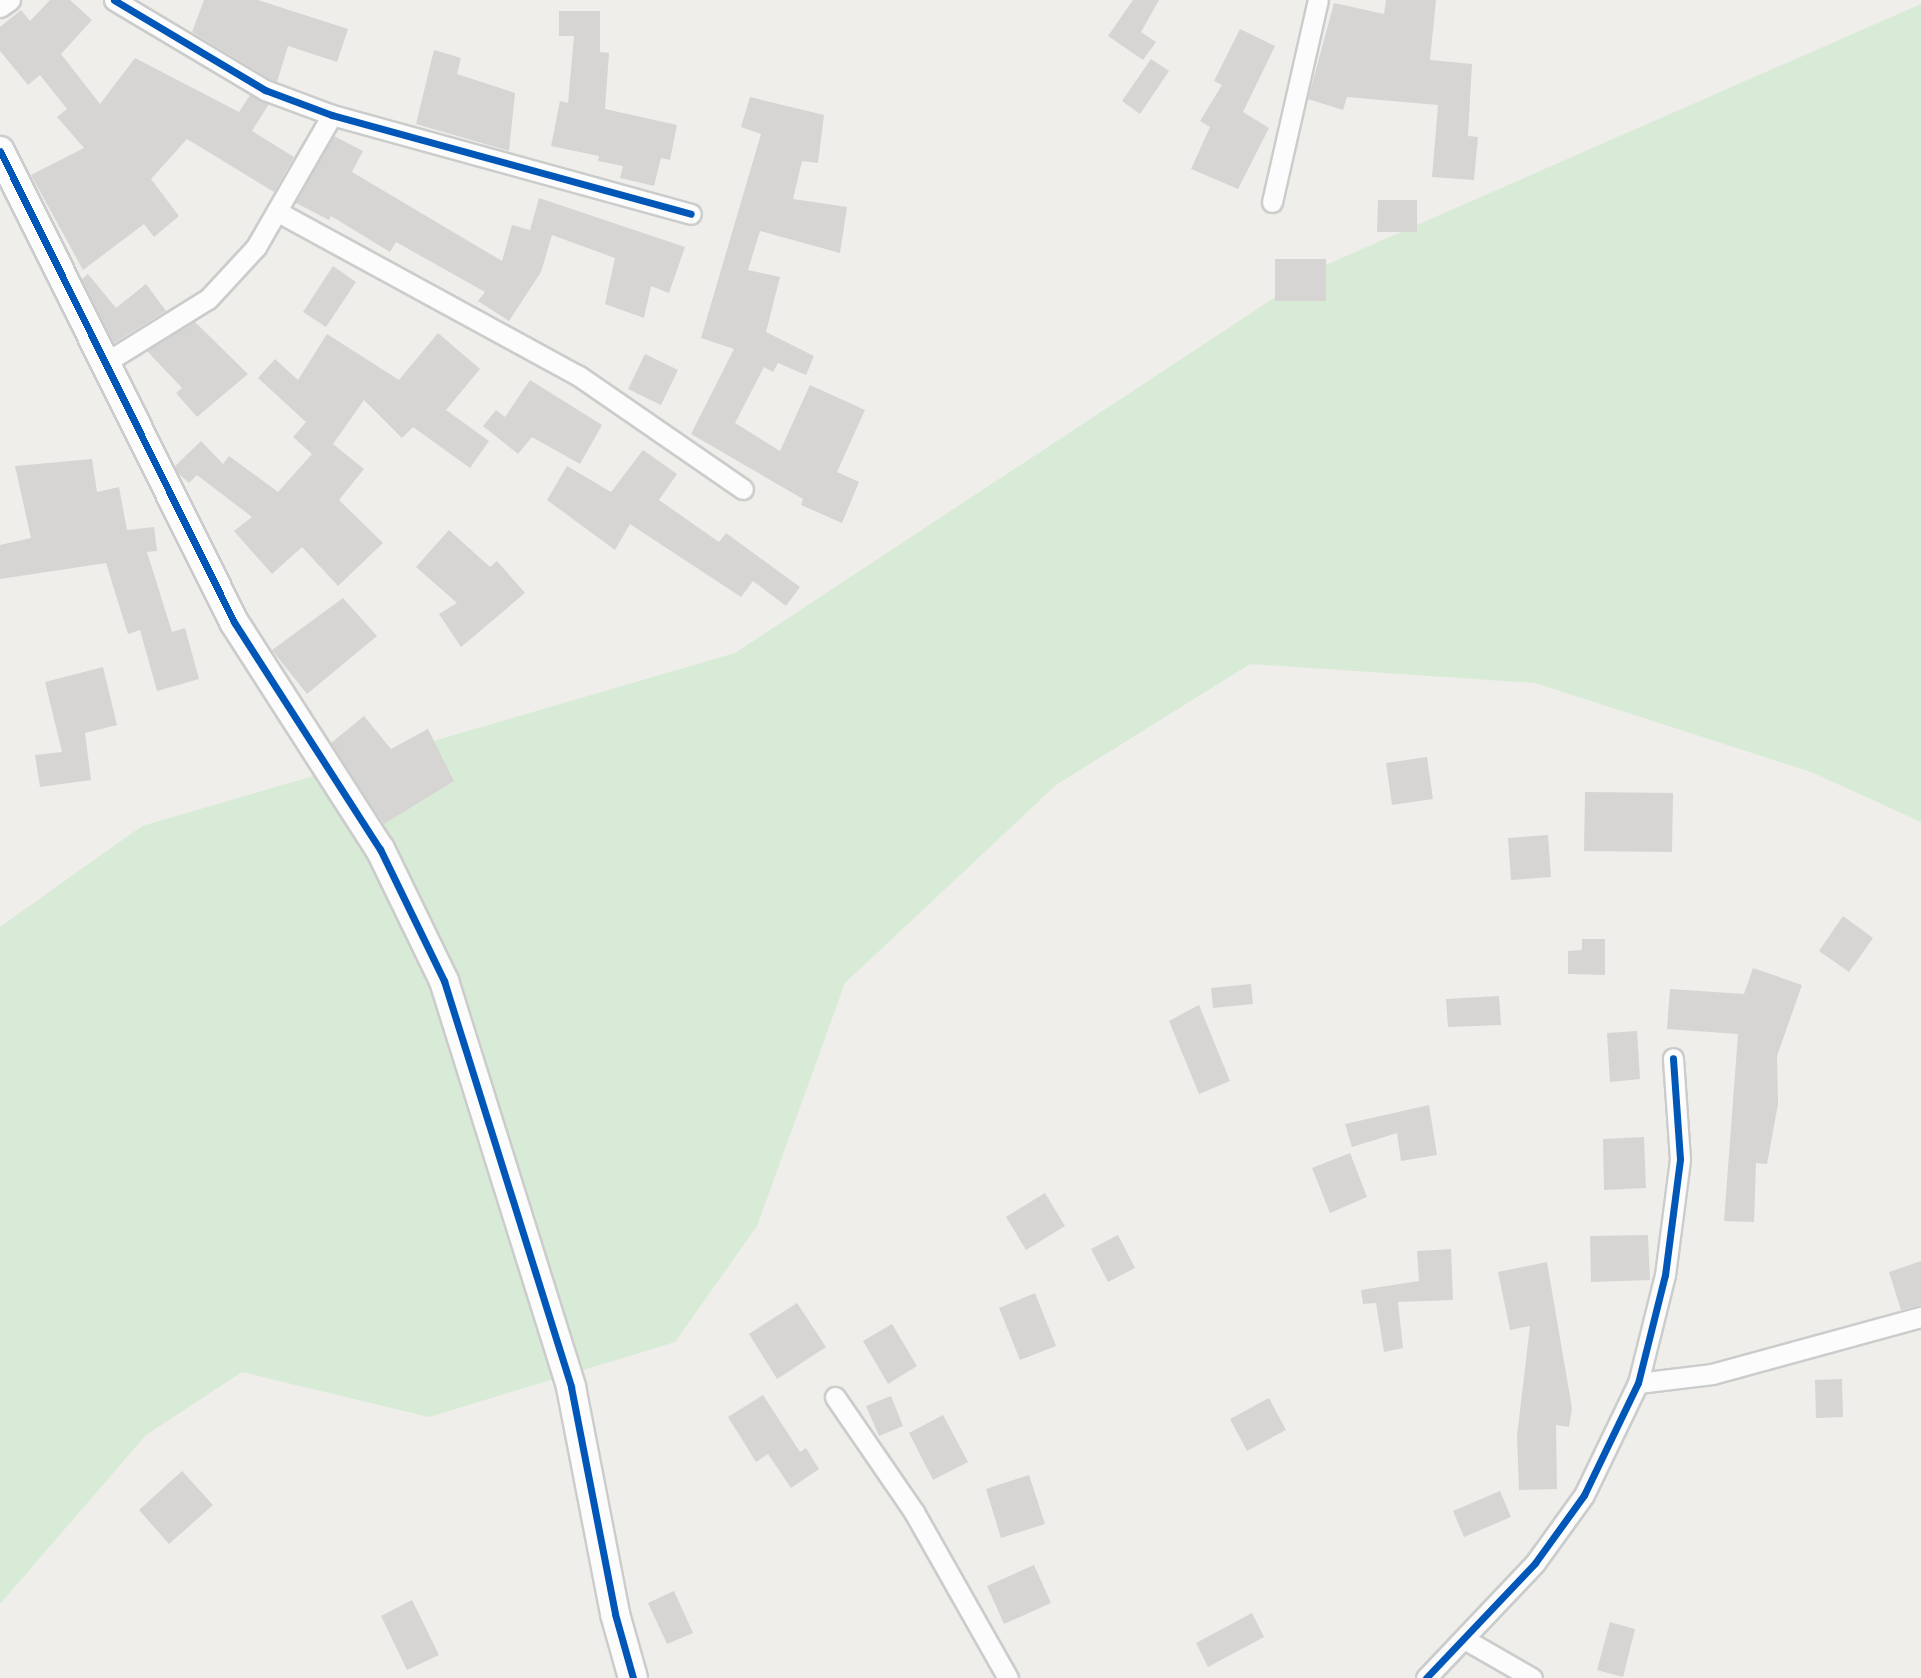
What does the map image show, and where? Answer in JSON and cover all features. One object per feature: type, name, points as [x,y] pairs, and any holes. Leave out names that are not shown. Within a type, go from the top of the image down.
[{"type":"street","points":[[0,7],[10,0]]},
{"type":"street","points":[[114,0],[265,90],[332,115],[691,214]]},
{"type":"street","points":[[1272,202],[1318,0]]},
{"type":"street","points":[[103,364],[208,299],[256,247],[332,115]]},
{"type":"street","points":[[0,151],[103,364],[234,622],[339,780],[444,981],[571,1387],[615,1614],[634,1678]]},
{"type":"street","points":[[278,212],[579,376],[743,489]]},
{"type":"street","points":[[1426,1678],[1466,1640],[1584,1495],[1638,1383],[1665,1275],[1680,1159],[1673,1058]]},
{"type":"street","points":[[1638,1383],[1712,1374],[1921,1317]]},
{"type":"street","points":[[835,1397],[914,1512],[1008,1678]]},
{"type":"street","points":[[1466,1640],[1532,1678]]},
{"type":"green space","points":[[1921,4],[1921,822],[1811,772],[1535,683],[1250,664],[1056,785],[845,983],[757,1226],[675,1342],[429,1417],[242,1372],[146,1435],[0,1604],[0,927],[142,826],[735,653],[1321,267]]},
{"type":"building","points":[[50,0],[70,0],[92,20],[61,54],[100,104],[135,58],[239,112],[250,95],[269,104],[252,131],[294,157],[274,192],[187,139],[151,179],[179,216],[154,237],[144,224],[83,270],[31,175],[84,148],[57,117],[67,109],[40,75],[28,85],[0,51],[0,27],[21,10],[30,21]]},
{"type":"building","points":[[204,0],[258,0],[348,29],[337,62],[288,46],[277,82],[192,32]]},
{"type":"building","points":[[1133,0],[1159,0],[1141,32],[1156,42],[1143,60],[1108,36]]},
{"type":"building","points":[[1386,0],[1436,0],[1430,60],[1472,64],[1468,136],[1478,137],[1474,180],[1432,177],[1438,105],[1347,97],[1343,110],[1308,99],[1334,3],[1384,14]]},
{"type":"building","points":[[559,11],[600,11],[600,52],[609,53],[605,109],[677,125],[670,160],[661,158],[654,186],[620,178],[623,166],[598,161],[599,156],[551,146],[560,101],[568,103],[574,36],[559,36]]},
{"type":"building","points":[[1240,29],[1275,46],[1243,112],[1269,128],[1238,189],[1191,169],[1210,127],[1200,121],[1222,85],[1214,81]]},
{"type":"building","points":[[434,50],[461,58],[457,74],[515,93],[509,151],[416,124]]},
{"type":"building","points":[[1151,59],[1169,71],[1140,114],[1122,101]]},
{"type":"building","points":[[750,97],[824,115],[818,163],[802,161],[793,199],[847,207],[840,253],[760,231],[748,270],[780,277],[766,332],[814,356],[806,375],[778,363],[773,372],[764,367],[735,423],[780,451],[810,385],[865,410],[837,472],[859,482],[842,523],[801,505],[803,499],[691,434],[734,349],[701,338],[761,134],[741,127]]},
{"type":"building","points":[[334,136],[363,151],[352,172],[502,261],[512,225],[530,230],[539,198],[685,247],[669,293],[651,286],[644,318],[605,304],[615,258],[552,235],[541,272],[509,321],[478,301],[485,292],[396,242],[390,252],[331,216],[329,220],[296,203]]},
{"type":"building","points":[[1378,200],[1417,200],[1417,232],[1377,232]]},
{"type":"building","points":[[1275,259],[1326,259],[1326,301],[1275,301]]},
{"type":"building","points":[[333,266],[356,282],[326,327],[303,312]]},
{"type":"building","points":[[88,274],[116,308],[146,284],[166,311],[114,343],[82,279]]},
{"type":"building","points":[[195,322],[248,374],[197,417],[176,393],[182,388],[147,351]]},
{"type":"building","points":[[438,333],[480,369],[446,410],[489,441],[470,468],[413,427],[402,438],[364,400],[333,444],[364,469],[339,500],[383,543],[338,586],[302,547],[272,574],[234,531],[252,517],[197,475],[189,483],[178,473],[175,466],[201,441],[223,464],[229,456],[278,492],[312,454],[293,437],[306,422],[258,378],[275,359],[298,380],[327,334],[399,380]]},
{"type":"building","points":[[645,354],[678,370],[661,405],[628,389]]},
{"type":"building","points":[[530,380],[602,425],[580,464],[532,437],[518,454],[483,426],[496,410],[505,417]]},
{"type":"building","points":[[643,450],[677,474],[659,500],[719,542],[726,533],[800,587],[786,606],[753,581],[741,597],[630,524],[615,550],[547,500],[567,466],[611,492]]},
{"type":"building","points":[[92,459],[97,492],[119,487],[127,530],[154,527],[157,551],[147,552],[172,632],[185,628],[199,679],[157,691],[140,630],[128,634],[106,563],[0,579],[0,545],[31,538],[15,466]]},
{"type":"building","points":[[449,530],[490,567],[497,561],[525,593],[461,647],[439,614],[457,603],[416,567]]},
{"type":"building","points":[[343,598],[377,636],[307,694],[272,650]]},
{"type":"building","points":[[103,667],[117,725],[85,733],[91,780],[40,787],[35,755],[62,752],[45,682]]},
{"type":"building","points":[[364,716],[391,749],[428,729],[454,781],[384,824],[331,743]]},
{"type":"building","points":[[1427,757],[1433,799],[1392,805],[1386,763]]},
{"type":"building","points":[[1585,792],[1673,793],[1672,852],[1584,851]]},
{"type":"building","points":[[1548,835],[1551,877],[1511,880],[1508,838]]},
{"type":"building","points":[[1843,916],[1873,938],[1849,972],[1819,951]]},
{"type":"building","points":[[1582,939],[1605,939],[1605,975],[1568,974],[1568,951],[1582,950]]},
{"type":"building","points":[[1753,968],[1802,985],[1777,1056],[1778,1104],[1767,1164],[1756,1163],[1754,1222],[1724,1221],[1738,1034],[1667,1029],[1670,989],[1744,994]]},
{"type":"building","points":[[1251,984],[1253,1004],[1213,1008],[1211,988]]},
{"type":"building","points":[[1499,996],[1501,1025],[1448,1027],[1446,999]]},
{"type":"building","points":[[1199,1005],[1230,1081],[1199,1094],[1169,1021]]},
{"type":"building","points":[[1637,1031],[1640,1079],[1610,1082],[1607,1033]]},
{"type":"building","points":[[1429,1105],[1437,1155],[1401,1161],[1397,1133],[1352,1147],[1345,1124]]},
{"type":"building","points":[[1644,1137],[1646,1188],[1604,1190],[1603,1139]]},
{"type":"building","points":[[1350,1153],[1367,1197],[1330,1213],[1312,1168]]},
{"type":"building","points":[[1045,1193],[1065,1226],[1026,1250],[1006,1217]]},
{"type":"building","points":[[1118,1235],[1135,1268],[1108,1282],[1091,1249]]},
{"type":"building","points":[[1648,1235],[1650,1280],[1591,1282],[1590,1236]]},
{"type":"building","points":[[1451,1249],[1453,1300],[1398,1302],[1403,1348],[1384,1352],[1376,1303],[1363,1304],[1361,1290],[1419,1281],[1417,1251]]},
{"type":"building","points":[[1921,1261],[1921,1305],[1901,1310],[1889,1272]]},
{"type":"building","points":[[1547,1262],[1572,1408],[1569,1427],[1556,1425],[1557,1489],[1519,1490],[1517,1436],[1530,1326],[1510,1330],[1498,1272]]},
{"type":"building","points":[[1035,1293],[1056,1346],[1020,1360],[999,1308]]},
{"type":"building","points":[[797,1303],[826,1347],[777,1379],[749,1334]]},
{"type":"building","points":[[892,1324],[917,1366],[888,1384],[863,1341]]},
{"type":"building","points":[[1842,1379],[1843,1417],[1816,1418],[1815,1380]]},
{"type":"building","points":[[763,1395],[800,1452],[806,1448],[819,1469],[791,1488],[768,1454],[756,1462],[728,1417]]},
{"type":"building","points":[[891,1396],[903,1426],[879,1436],[866,1406]]},
{"type":"building","points":[[1269,1398],[1286,1430],[1247,1451],[1230,1419]]},
{"type":"building","points":[[943,1415],[968,1462],[933,1480],[909,1433]]},
{"type":"building","points":[[182,1471],[213,1505],[169,1544],[139,1510]]},
{"type":"building","points":[[1029,1475],[1045,1524],[1001,1538],[986,1489]]},
{"type":"building","points":[[1500,1491],[1511,1517],[1464,1537],[1453,1511]]},
{"type":"building","points":[[1034,1565],[1051,1603],[1004,1624],[987,1586]]},
{"type":"building","points":[[674,1591],[693,1633],[667,1644],[648,1603]]},
{"type":"building","points":[[412,1600],[439,1655],[407,1670],[381,1616]]},
{"type":"building","points":[[1252,1613],[1264,1637],[1208,1667],[1196,1643]]},
{"type":"building","points":[[1610,1622],[1635,1629],[1623,1677],[1597,1670]]},
{"type":"cycle path","points":[[114,0],[265,90],[332,115],[691,214]]},
{"type":"cycle path","points":[[0,151],[234,622],[380,849],[444,981],[571,1387],[615,1614],[633,1678]]},
{"type":"cycle path","points":[[1426,1678],[1535,1563],[1584,1495],[1638,1383],[1665,1275],[1680,1159],[1673,1058]]}]
